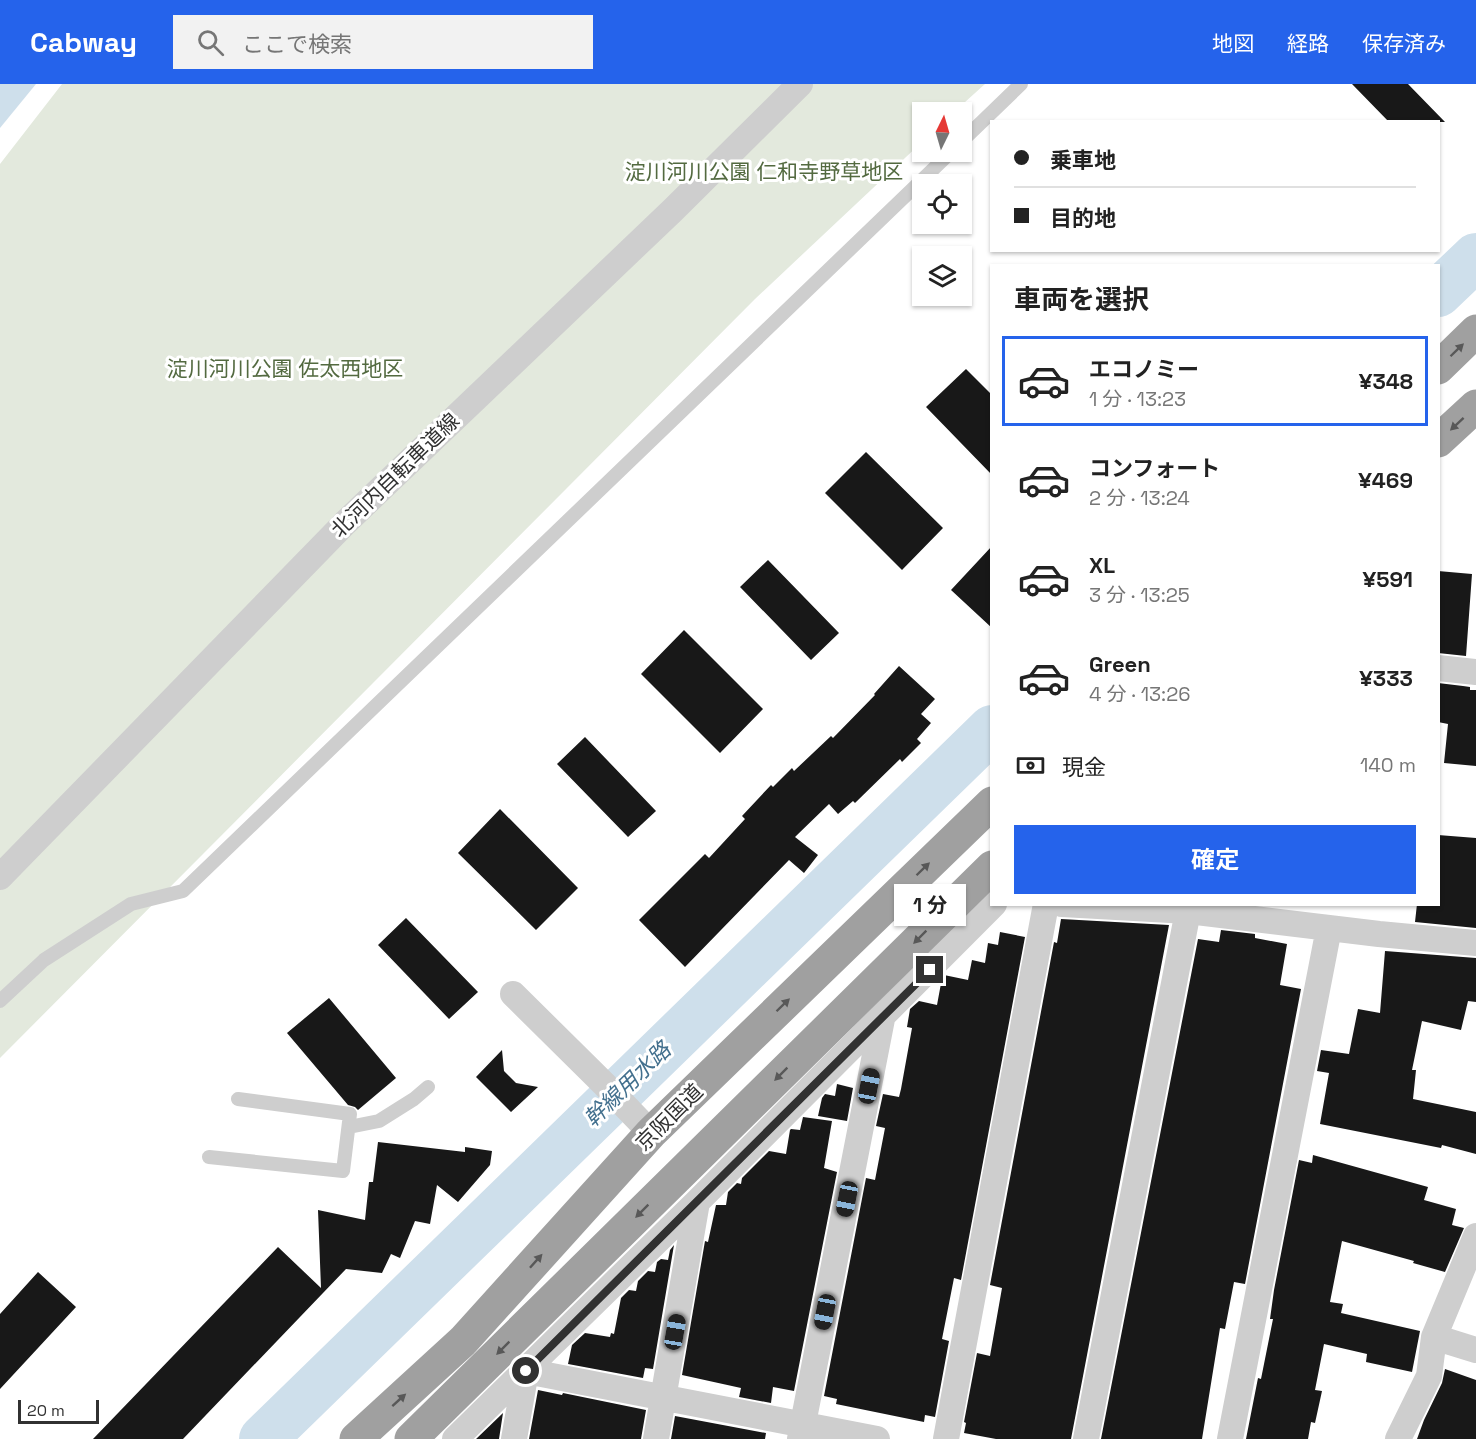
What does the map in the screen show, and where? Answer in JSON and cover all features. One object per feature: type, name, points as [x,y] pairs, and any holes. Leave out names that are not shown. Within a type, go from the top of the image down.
[{"type":"highway","points":[[1440,366],[1476,332]]},
{"type":"highway","points":[[1440,439],[1476,406]]},
{"type":"highway","name":"京阪国道","points":[[356,1439],[463,1341],[651,1133],[990,805]]},
{"type":"highway","points":[[411,1439],[988,888]]},
{"type":"street","name":"北河内自転車道線","points":[[0,877],[345,523],[673,210],[800,84]]},
{"type":"street","points":[[1440,668],[1476,672]]},
{"type":"street","points":[[455,1439],[882,1019],[988,888]]},
{"type":"street","points":[[946,1439],[1047,906]]},
{"type":"street","points":[[1098,906],[1188,911],[1476,943]]},
{"type":"street","points":[[1086,1439],[1188,911]]},
{"type":"street","points":[[1230,1439],[1329,928]]},
{"type":"street","points":[[513,994],[651,1133]]},
{"type":"street","points":[[801,1432],[882,1019]]},
{"type":"street","points":[[656,1439],[697,1202]]},
{"type":"street","points":[[1398,1439],[1429,1377],[1434,1337],[1476,1236]]},
{"type":"street","points":[[1434,1337],[1476,1350]]},
{"type":"street","points":[[526,1371],[663,1398],[801,1432],[877,1439]]},
{"type":"street","points":[[514,1439],[526,1371]]},
{"type":"lane","points":[[972,131],[1021,84]]},
{"type":"lane","points":[[0,1001],[44,960],[131,904],[183,891],[941,162]]},
{"type":"lane","points":[[349,1127],[379,1121],[414,1099],[428,1087]]},
{"type":"lane","points":[[209,1157],[343,1171],[350,1114],[238,1099]]},
{"type":"green space","name":"淀川河川公園 佐太西地区","points":[[62,84],[985,84],[965,102],[912,102],[912,151],[755,299],[0,1058],[0,164]]},
{"type":"water","points":[[0,84],[36,84],[0,128]]},
{"type":"building","points":[[1352,84],[1408,84],[1445,122],[1440,122],[1440,120],[1387,120]]},
{"type":"building","points":[[966,369],[990,393],[990,473],[926,407]]},
{"type":"building","points":[[866,452],[943,528],[902,570],[825,493]]},
{"type":"building","points":[[990,548],[990,626],[951,590]]},
{"type":"building","points":[[768,560],[839,633],[811,660],[740,587]]},
{"type":"building","points":[[1440,571],[1472,574],[1466,656],[1440,653]]},
{"type":"building","points":[[684,630],[763,709],[720,753],[641,674]]},
{"type":"building","points":[[899,666],[935,699],[921,714],[931,723],[917,739],[921,743],[902,762],[900,759],[855,803],[853,801],[838,814],[829,804],[795,837],[818,855],[804,873],[789,860],[685,967],[639,920],[705,854],[709,858],[745,819],[742,816],[771,785],[773,787],[792,768],[794,771],[831,736],[833,738],[875,695]]},
{"type":"building","points":[[1440,683],[1470,687],[1470,690],[1476,690],[1476,766],[1444,763],[1448,724],[1440,722]]},
{"type":"building","points":[[585,737],[656,811],[628,837],[557,764]]},
{"type":"building","points":[[500,809],[578,888],[536,930],[458,853]]},
{"type":"building","points":[[1440,835],[1476,838],[1476,928],[1415,922],[1417,906],[1440,906]]},
{"type":"building","points":[[406,918],[478,992],[449,1019],[378,945]]},
{"type":"building","points":[[1061,919],[1169,925],[1071,1439],[996,1439],[964,1433],[966,1423],[964,1422],[977,1353],[990,1356],[1002,1288],[990,1285],[1054,942],[1057,943]]},
{"type":"building","points":[[1221,930],[1255,934],[1255,938],[1287,944],[1280,985],[1301,989],[1245,1284],[1234,1282],[1225,1329],[1220,1328],[1202,1439],[1101,1439],[1198,939],[1219,942]]},
{"type":"building","points":[[1000,932],[1025,937],[961,1280],[954,1278],[942,1339],[949,1341],[935,1417],[925,1415],[924,1422],[836,1404],[837,1399],[824,1396],[866,1178],[875,1180],[885,1128],[876,1126],[883,1094],[899,1097],[901,1089],[912,1028],[907,1027],[910,1009],[919,1001],[937,1005],[944,975],[968,980],[972,960],[985,963],[988,943],[998,945]]},
{"type":"building","points":[[1385,951],[1476,958],[1476,1002],[1468,1001],[1461,1030],[1422,1021],[1412,1070],[1416,1070],[1413,1099],[1476,1112],[1476,1154],[1442,1145],[1441,1148],[1320,1124],[1329,1073],[1317,1071],[1321,1050],[1349,1054],[1358,1009],[1380,1013]]},
{"type":"building","points":[[329,998],[396,1078],[358,1110],[348,1105],[287,1033]]},
{"type":"building","points":[[502,1050],[504,1071],[516,1083],[538,1087],[511,1112],[476,1077]]},
{"type":"building","points":[[837,1084],[853,1088],[847,1121],[818,1116],[822,1098],[825,1094],[835,1096]]},
{"type":"building","points":[[803,1117],[832,1121],[824,1168],[837,1172],[794,1391],[773,1387],[771,1403],[739,1397],[741,1388],[682,1375],[705,1241],[708,1242],[716,1205],[726,1205],[728,1192],[737,1183],[741,1184],[742,1178],[769,1151],[786,1154],[790,1130],[800,1130]]},
{"type":"building","points":[[378,1142],[465,1152],[465,1147],[492,1151],[490,1165],[458,1202],[437,1185],[430,1224],[415,1221],[400,1258],[391,1254],[382,1273],[346,1269],[183,1439],[93,1439],[278,1247],[321,1288],[318,1210],[365,1220],[369,1182],[373,1182]]},
{"type":"building","points":[[1313,1155],[1428,1187],[1424,1200],[1456,1209],[1452,1225],[1464,1228],[1445,1272],[1342,1241],[1330,1302],[1343,1304],[1341,1313],[1420,1331],[1412,1372],[1366,1362],[1367,1354],[1324,1344],[1315,1390],[1322,1391],[1315,1423],[1311,1422],[1308,1439],[1246,1439],[1273,1319],[1270,1319],[1274,1290],[1299,1160],[1312,1163]]},
{"type":"building","points":[[674,1245],[653,1369],[645,1368],[643,1378],[568,1364],[572,1345],[585,1333],[610,1337],[611,1333],[614,1334],[621,1298],[629,1290],[636,1291],[638,1281],[648,1271],[655,1272],[657,1262],[661,1259],[668,1260],[670,1250]]},
{"type":"building","points":[[38,1272],[76,1307],[0,1389],[0,1314]]},
{"type":"building","points":[[1445,1369],[1476,1380],[1476,1439],[1417,1439],[1442,1383]]},
{"type":"building","points":[[538,1390],[646,1410],[641,1439],[529,1439]]},
{"type":"building","points":[[503,1413],[499,1439],[476,1439]]},
{"type":"building","points":[[675,1416],[766,1433],[765,1439],[671,1439]]},
{"type":"waterway","name":"幹線用水路","points":[[1440,291],[1476,257]]},
{"type":"waterway","name":"幹線用水路","points":[[263,1439],[990,731]]},
{"type":"route","points":[[526,1371],[930,970]]},
{"type":"park label","name":"淀川河川公園 仁和寺野草地区","points":[[764,171]]}]
